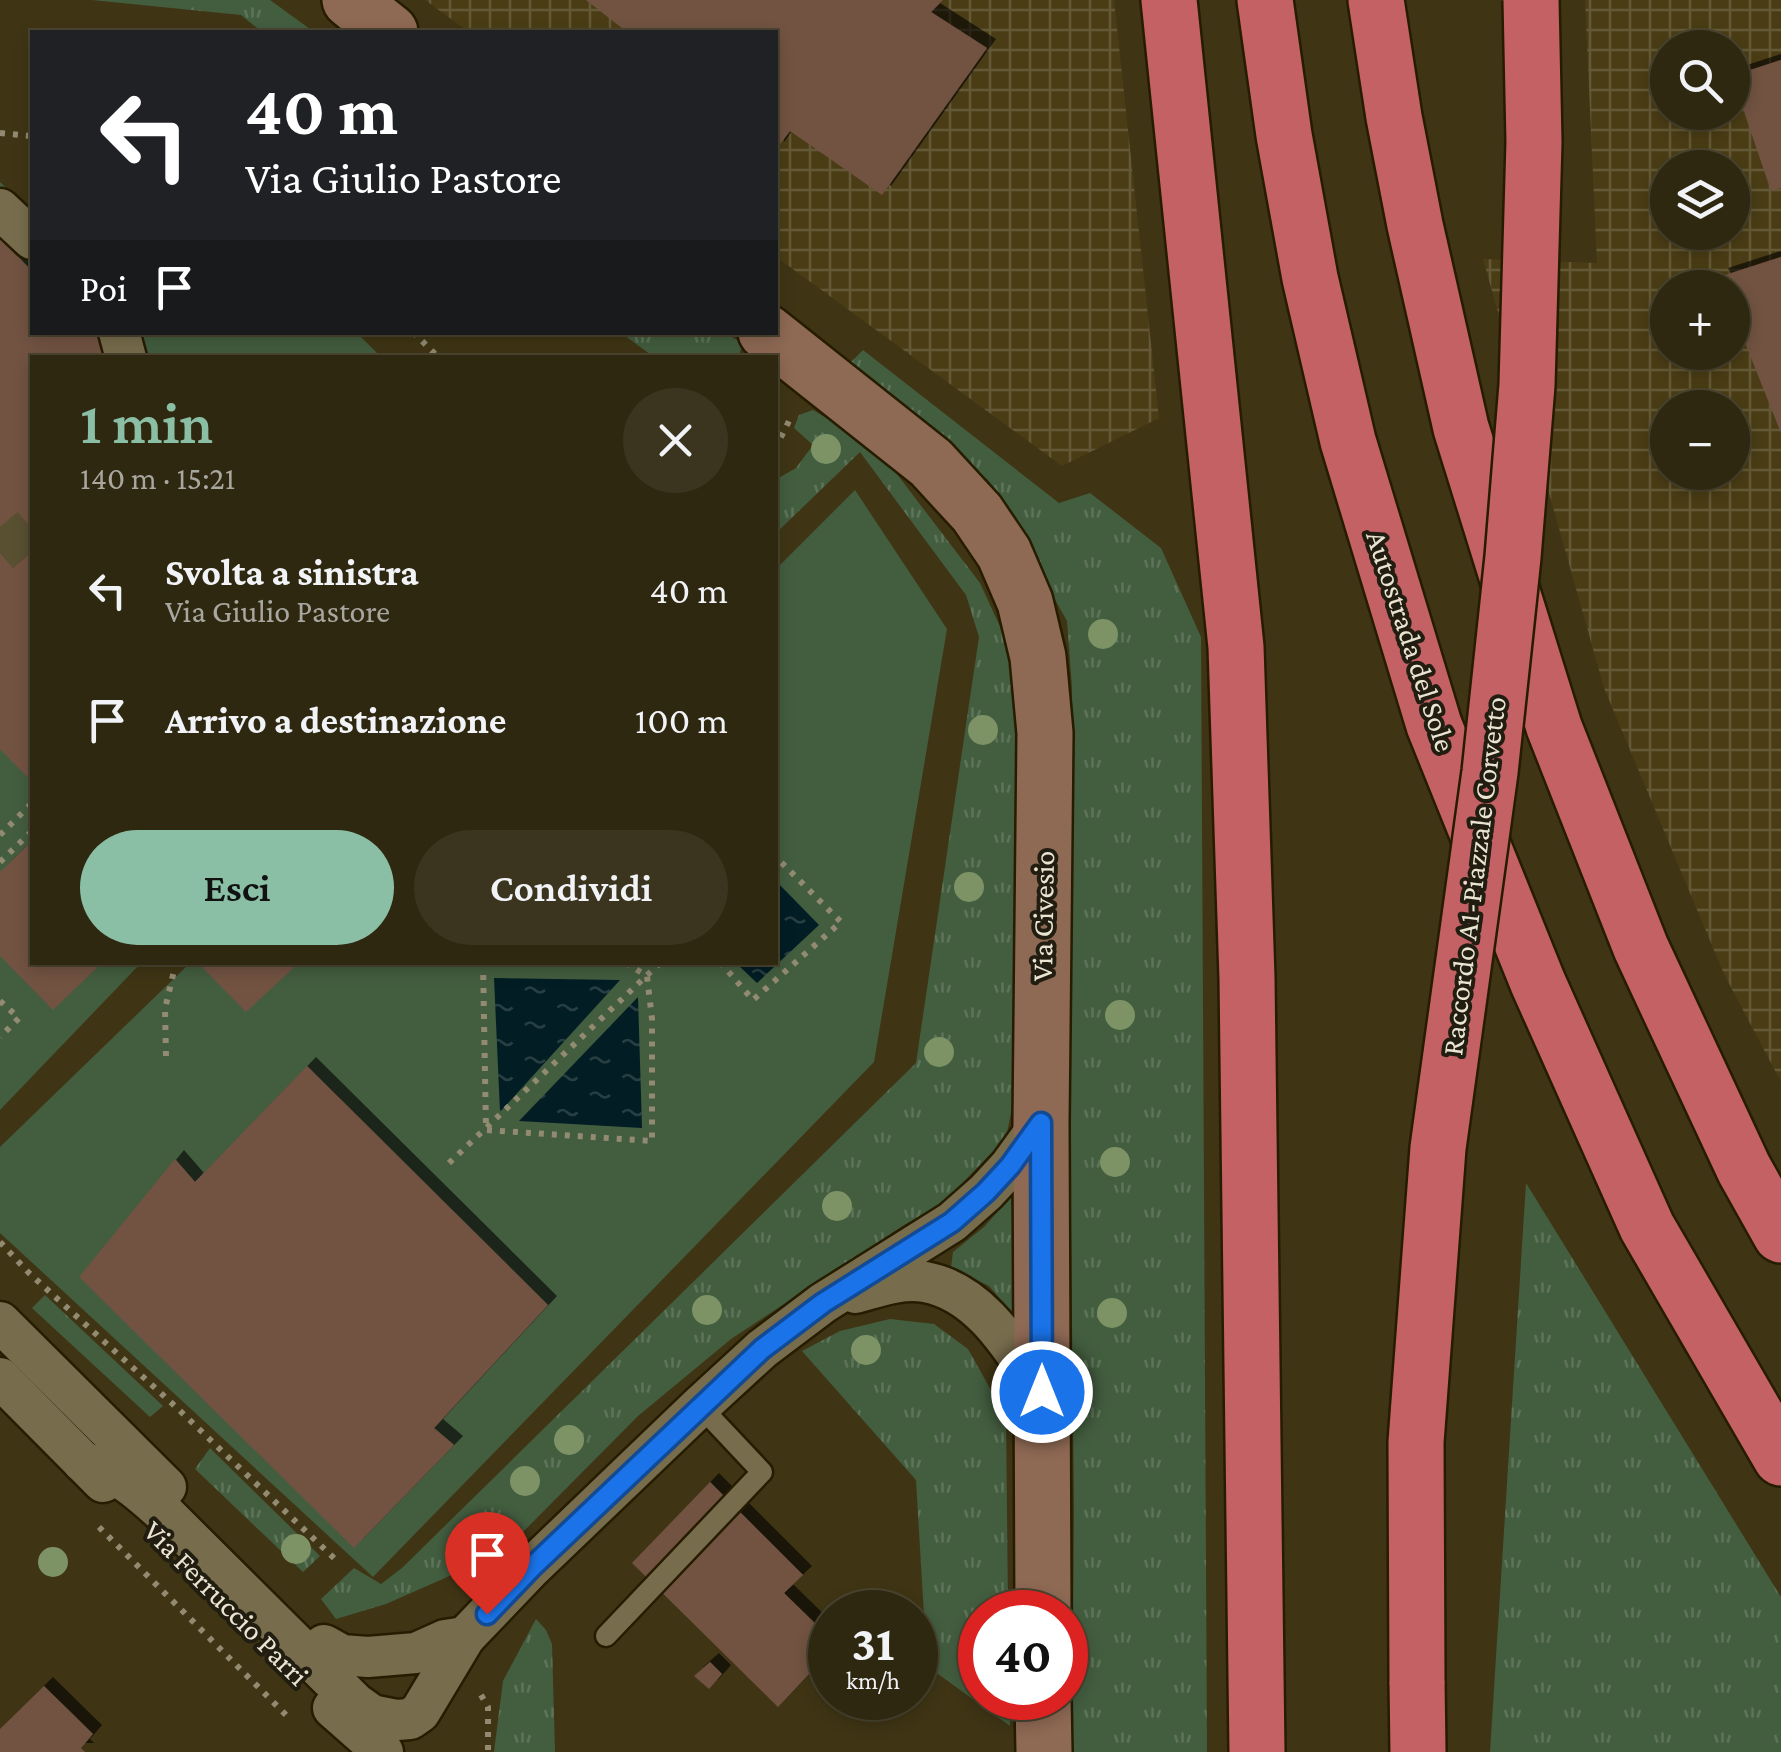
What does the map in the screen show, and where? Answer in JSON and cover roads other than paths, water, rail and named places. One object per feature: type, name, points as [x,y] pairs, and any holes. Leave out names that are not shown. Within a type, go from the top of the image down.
[{"type":"highway","points":[[1169,0],[1236,647],[1248,978],[1257,1752]]},
{"type":"highway","name":"Autostrada del Sole","points":[[1264,0],[1310,278],[1348,441],[1434,725],[1538,983],[1647,1226],[1781,1458]]},
{"type":"highway","points":[[1376,0],[1415,225],[1461,428],[1554,727],[1641,948],[1744,1169],[1781,1235]]},
{"type":"highway","name":"Raccordo A1-Piazzale Corvetto","points":[[1418,1752],[1416,1442],[1438,1148],[1490,772],[1528,385],[1534,142],[1531,0]]},
{"type":"street","points":[[350,0],[388,30]]},
{"type":"street","points":[[0,209],[30,237]]},
{"type":"street","name":"Via Civesio","points":[[770,335],[930,463],[977,513],[1004,554],[1025,602],[1038,657],[1045,734],[1041,1123],[1043,1590]]},
{"type":"street","points":[[324,1644],[342,1654],[368,1657],[445,1648],[762,1349],[823,1303],[952,1222],[1010,1166],[1041,1123]]},
{"type":"street","points":[[823,1303],[889,1283],[923,1282],[952,1292],[978,1310],[1005,1338],[1042,1392]]},
{"type":"street","name":"Via Ferruccio Parri","points":[[0,1322],[324,1644],[379,1726]]},
{"type":"street","name":"Via Ferruccio Parri","points":[[0,1352],[49,1402],[114,1435]]},
{"type":"street","name":"Via Ferruccio Parri","points":[[0,1378],[84,1462],[109,1470],[144,1494],[379,1726],[422,1752]]},
{"type":"street","points":[[379,1726],[410,1719],[420,1712],[439,1684],[445,1648]]},
{"type":"street","points":[[1043,1720],[1044,1752]]},
{"type":"lane","points":[[606,1636],[762,1472],[700,1406]]},
{"type":"water","points":[[778,883],[819,925],[778,963]]},
{"type":"water","points":[[738,965],[776,965],[757,983]]},
{"type":"water","points":[[494,978],[620,980],[500,1112]]},
{"type":"water","points":[[638,997],[642,1128],[519,1121]]},
{"type":"tunnel","points":[[0,553],[30,528]]}]
